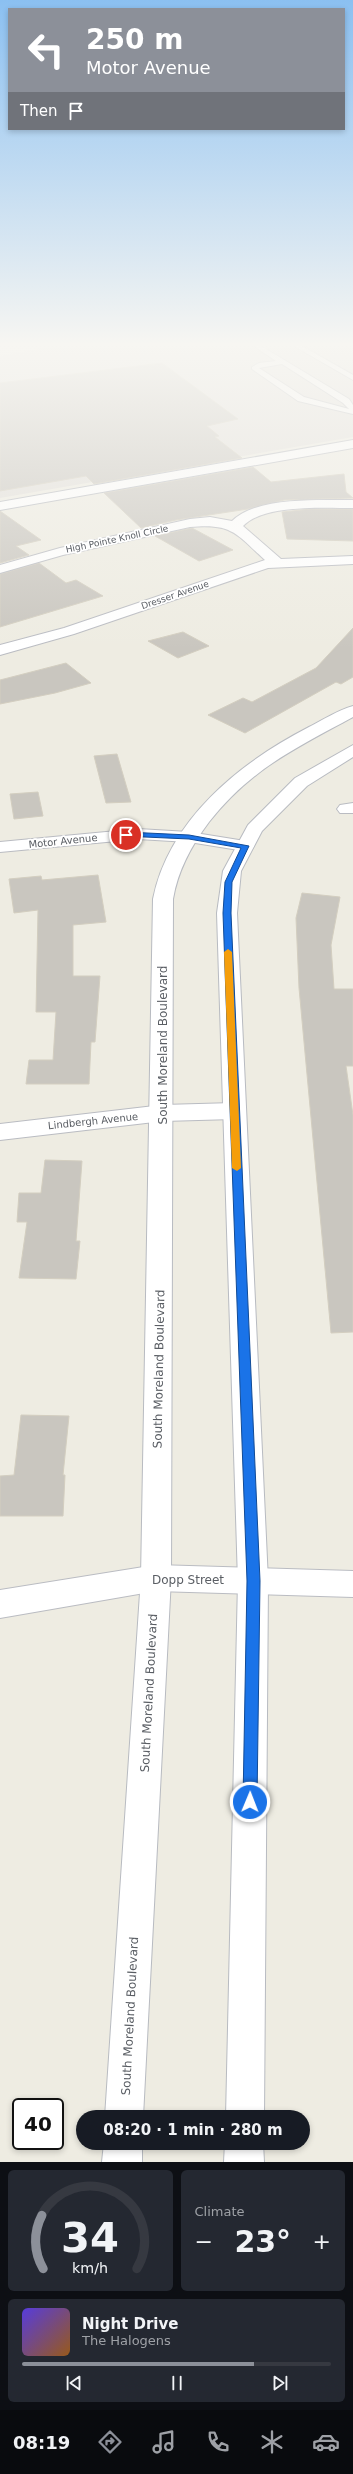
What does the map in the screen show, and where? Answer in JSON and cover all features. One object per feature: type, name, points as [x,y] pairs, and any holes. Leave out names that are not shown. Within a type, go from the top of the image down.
[{"type":"street","points":[[0,506],[337,447]]},
{"type":"street","points":[[276,563],[235,526],[241,517],[250,513],[319,504],[353,504]]},
{"type":"street","name":"High Pointe Knoll Circle","points":[[0,569],[60,552],[190,523],[210,522],[235,526]]},
{"type":"street","name":"Dresser Avenue","points":[[0,650],[69,631],[266,564],[353,560]]},
{"type":"street","name":"South Moreland Boulevard","points":[[124,2110],[156,1578],[163,1113],[163,899],[166,881],[179,850],[225,791],[238,779],[273,754],[353,710]]},
{"type":"street","points":[[245,2110],[254,1581],[234,1111],[227,913],[229,882],[254,829],[284,797],[319,770],[353,750]]},
{"type":"street","name":"Motor Avenue","points":[[0,847],[138,834],[189,837],[245,846]]},
{"type":"street","name":"Lindbergh Avenue","points":[[0,1132],[163,1113],[234,1111]]},
{"type":"street","name":"Dopp Street","points":[[0,1604],[156,1578],[353,1584]]},
{"type":"street","points":[[122,2162],[123,2150]]},
{"type":"street","points":[[244,2150],[244,2162]]},
{"type":"shaded area","points":[[0,447],[296,447],[0,498]]},
{"type":"building","points":[[0,447],[228,447],[242,458],[94,484],[86,476],[0,491]]},
{"type":"building","points":[[253,467],[271,482],[344,474],[346,492],[353,498],[284,500],[248,509],[176,520],[141,528],[104,493]]},
{"type":"building","points":[[311,509],[353,509],[353,541],[287,539],[282,512]]},
{"type":"building","points":[[0,511],[41,540],[16,546],[29,555],[0,563]]},
{"type":"building","points":[[192,528],[233,550],[199,561],[155,536]]},
{"type":"building","points":[[39,563],[66,583],[76,580],[103,596],[0,627],[0,574]]},
{"type":"building","points":[[353,628],[353,677],[341,684],[336,682],[245,733],[208,715],[243,698],[252,702],[316,668]]},
{"type":"building","points":[[183,632],[209,646],[178,658],[148,641]]},
{"type":"building","points":[[66,663],[91,683],[55,693],[0,704],[0,680]]},
{"type":"building","points":[[117,754],[131,802],[106,803],[94,756]]},
{"type":"building","points":[[38,792],[43,816],[14,819],[10,794]]},
{"type":"building","points":[[98,875],[106,922],[73,925],[73,976],[100,976],[95,1042],[91,1042],[89,1084],[26,1084],[29,1060],[53,1060],[56,1012],[36,1012],[38,910],[14,913],[9,879],[41,876],[42,880]]},
{"type":"building","points":[[302,893],[340,897],[331,945],[334,989],[353,989],[353,1066],[346,1066],[353,1115],[353,1332],[331,1333],[299,988],[296,918]]},
{"type":"building","points":[[45,1160],[82,1161],[76,1241],[80,1241],[76,1279],[19,1278],[27,1222],[17,1222],[19,1193],[41,1193]]},
{"type":"building","points":[[21,1415],[69,1416],[63,1475],[65,1475],[63,1516],[0,1516],[0,1476],[14,1475]]},
{"type":"slow traffic","points":[[228,952],[237,1168]]},
{"type":"route","points":[[126,835],[138,834],[189,837],[245,846],[232,871],[229,882],[227,913],[254,1581],[250,1802]]}]
